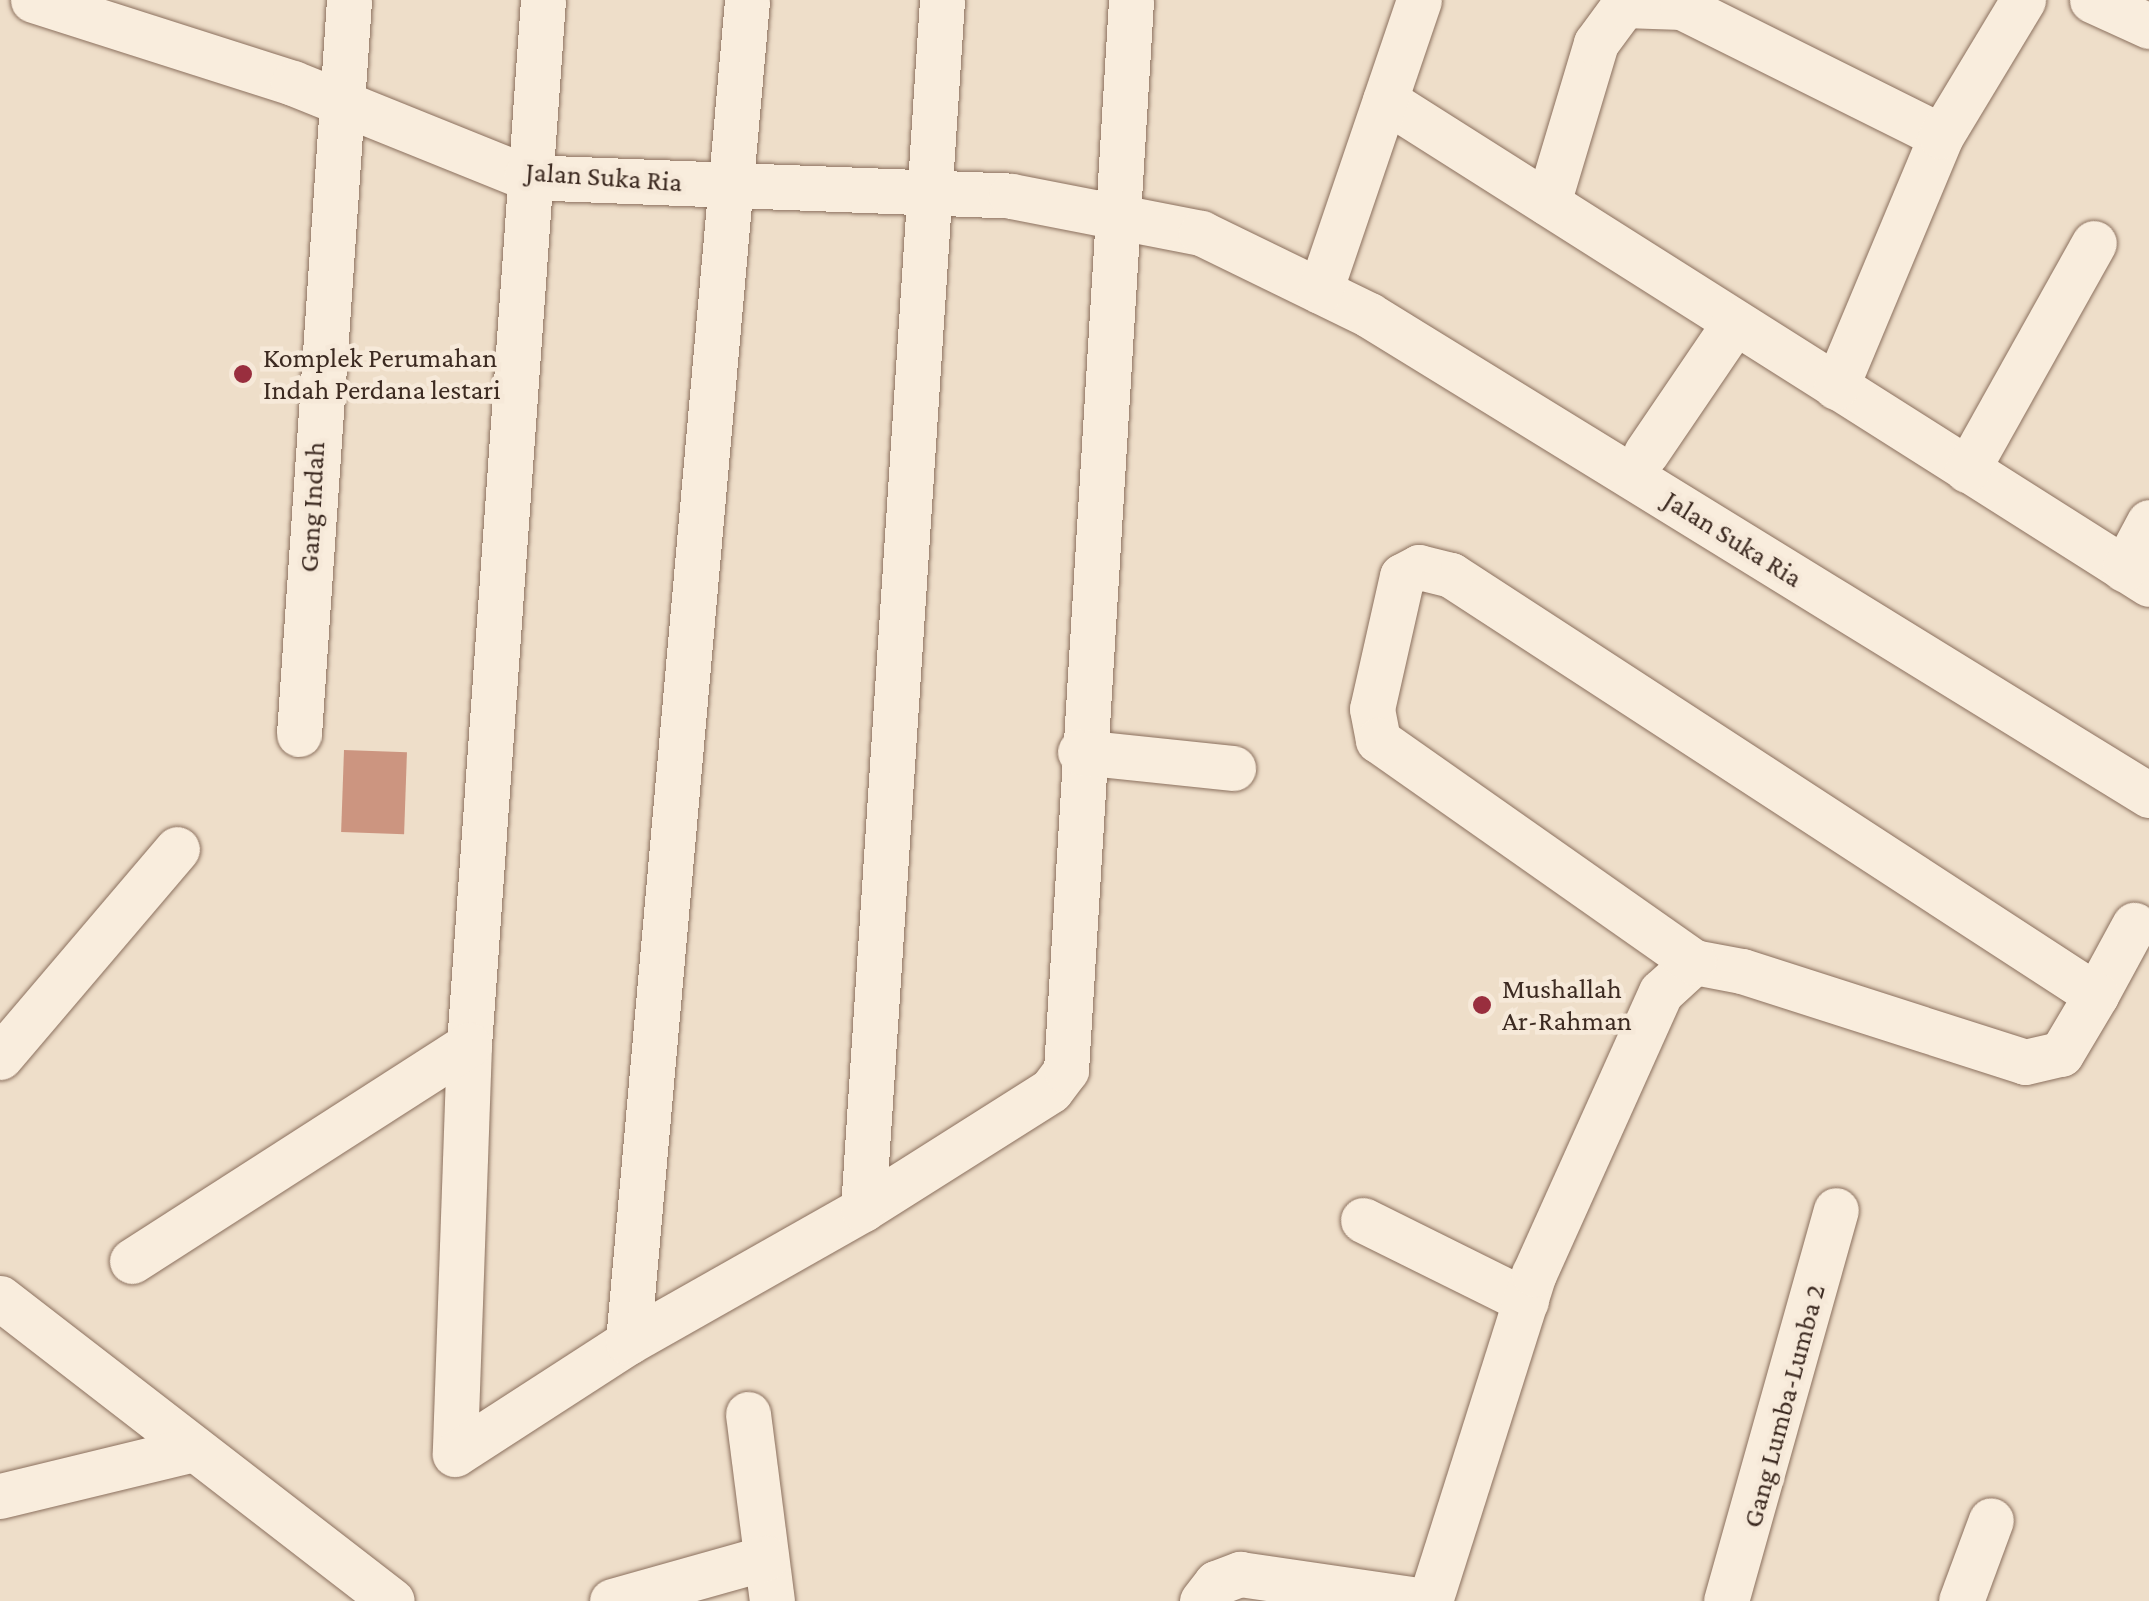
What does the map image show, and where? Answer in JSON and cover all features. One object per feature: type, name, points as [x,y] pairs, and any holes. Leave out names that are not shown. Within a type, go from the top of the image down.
[{"type":"street","name":"Jalan Suka Ria","points":[[33,0],[336,100],[526,176],[731,184],[928,198],[1010,196],[1201,233],[1317,289],[2149,795]]},
{"type":"street","name":"Gang Indah","points":[[299,734],[336,100],[349,0]]},
{"type":"street","points":[[542,0],[526,176],[469,1045],[454,1454],[628,1342],[863,1209],[1051,1090],[1066,1070],[1074,1044],[1080,752],[1131,0]]},
{"type":"street","points":[[628,1342],[746,0]]},
{"type":"street","points":[[863,1209],[942,0]]},
{"type":"street","points":[[1317,289],[1419,0]]},
{"type":"street","points":[[1836,387],[1941,136],[2023,0]]},
{"type":"street","points":[[2092,0],[2149,26]]},
{"type":"street","points":[[1548,203],[1596,43],[1624,5],[1682,7],[1941,136]]},
{"type":"street","points":[[1385,100],[2136,577],[2149,522]]},
{"type":"street","points":[[1966,470],[2094,243]]},
{"type":"street","points":[[1646,453],[1734,322]]},
{"type":"street","points":[[2096,995],[1451,574],[1419,567],[1402,576],[1372,709],[1378,740],[1694,962],[2025,1062],[2061,1054],[2096,995],[2134,925]]},
{"type":"street","points":[[1080,752],[1233,768]]},
{"type":"street","points":[[0,1056],[177,849]]},
{"type":"street","points":[[1202,1601],[1216,1583],[1240,1574],[1428,1601],[1526,1301],[1661,992],[1694,962]]},
{"type":"street","points":[[132,1261],[469,1045]]},
{"type":"street","name":"Gang Lumba-Lumba 2","points":[[1726,1601],[1836,1210]]},
{"type":"street","points":[[1363,1220],[1526,1301]]},
{"type":"street","points":[[7,1310],[194,1449],[373,1598]]},
{"type":"street","points":[[612,1601],[768,1580],[748,1414]]},
{"type":"street","points":[[0,1496],[194,1449]]},
{"type":"street","points":[[1961,1601],[1992,1520]]},
{"type":"building","points":[[344,750],[407,752],[404,834],[341,832]]},
{"type":"place","name":"Komplek Perumahan Indah Perdana lestari","points":[[243,374]]},
{"type":"place","name":"Mushallah Ar-Rahman","points":[[1482,1005]]}]
